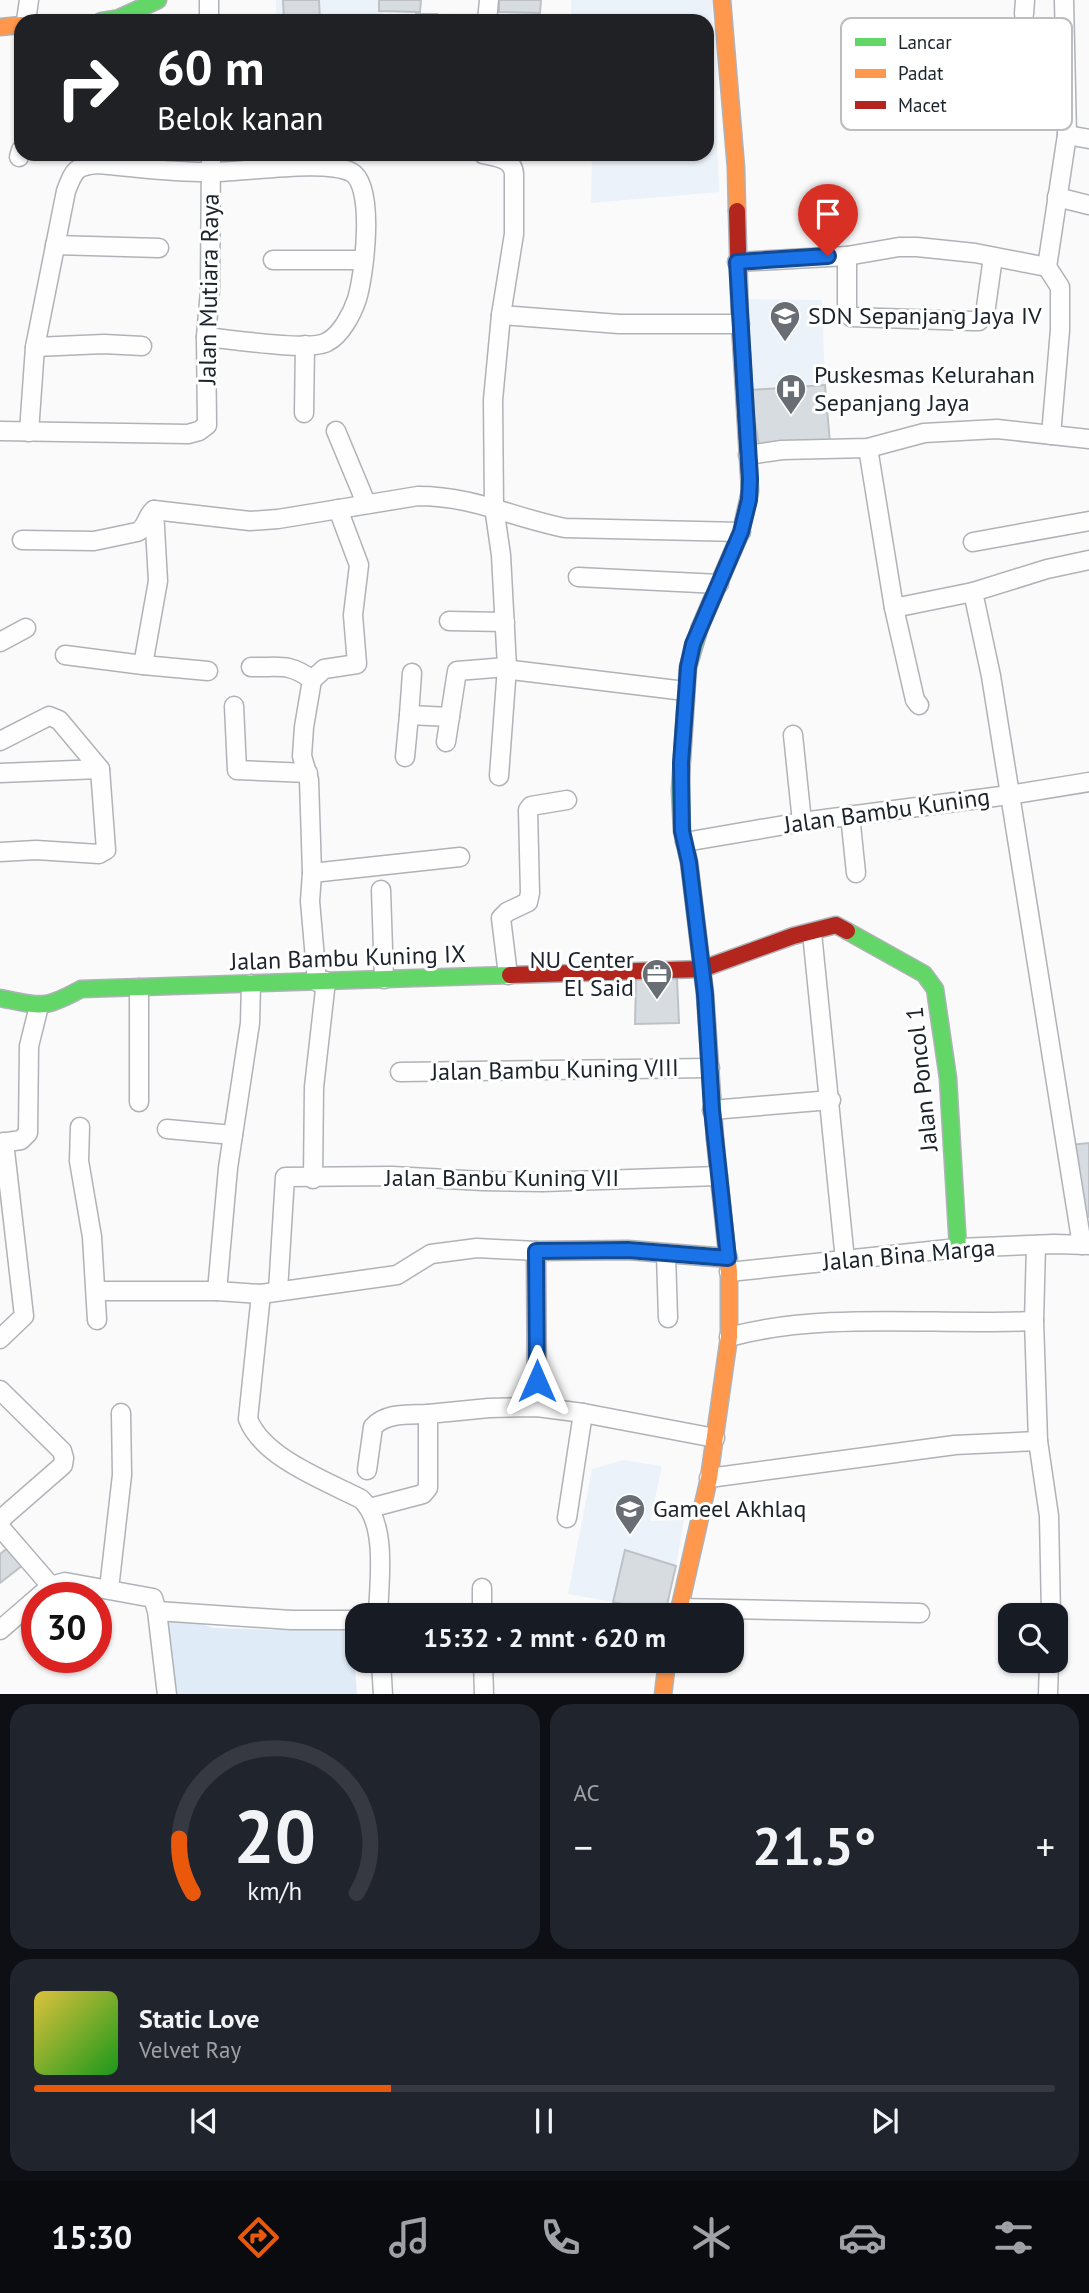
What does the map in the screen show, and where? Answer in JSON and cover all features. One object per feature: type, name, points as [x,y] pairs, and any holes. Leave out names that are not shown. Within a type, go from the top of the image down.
[{"type":"street","points":[[140,5],[158,0]]},
{"type":"street","points":[[681,1603],[709,1478],[729,1337],[729,1265],[712,1110],[702,969],[680,790],[685,691],[693,644],[741,532],[750,491],[737,262],[736,169],[722,0]]},
{"type":"street","points":[[1064,0],[1064,18]]},
{"type":"street","points":[[1051,435],[1059,341],[1060,287],[1047,267],[1067,130]]},
{"type":"street","points":[[1067,135],[1089,139]]},
{"type":"street","name":"Jalan Mutiara Raya","points":[[29,432],[188,434],[200,431],[207,425],[206,337],[210,290],[211,161]]},
{"type":"street","points":[[499,776],[507,667],[502,555],[494,506],[493,400],[501,315],[513,234],[513,167],[508,161]]},
{"type":"street","points":[[0,432],[29,432],[35,347],[66,191],[74,172],[83,166],[97,164],[212,172],[325,166],[352,173],[361,184],[366,217],[363,260],[357,299],[338,334],[326,344],[305,345],[206,337]]},
{"type":"street","points":[[1057,197],[1089,205]]},
{"type":"street","points":[[55,245],[159,248]]},
{"type":"street","points":[[737,262],[847,256],[908,247],[975,253],[1047,267]]},
{"type":"street","points":[[847,256],[847,310],[851,317],[972,321],[979,321],[985,314],[993,257]]},
{"type":"street","points":[[273,260],[363,260]]},
{"type":"street","points":[[501,315],[619,324],[740,324]]},
{"type":"street","points":[[35,347],[104,344],[142,346]]},
{"type":"street","points":[[304,413],[305,345]]},
{"type":"street","points":[[748,455],[782,450],[868,447],[924,433],[997,429],[1089,439]]},
{"type":"street","points":[[336,430],[366,503]]},
{"type":"street","points":[[868,447],[894,608],[915,700],[919,705]]},
{"type":"street","points":[[22,540],[93,541],[137,532],[143,528],[149,513],[154,510],[250,521],[418,496],[439,496],[494,506],[565,528],[741,532]]},
{"type":"street","points":[[313,1179],[314,1087],[322,981],[310,901],[312,873],[308,773],[302,755],[312,680],[324,669],[357,664],[353,615],[359,565],[338,509]]},
{"type":"street","points":[[143,665],[158,581],[154,510]]},
{"type":"street","points":[[973,542],[1089,521]]},
{"type":"street","points":[[894,608],[973,592],[1047,569],[1089,560]]},
{"type":"street","points":[[578,577],[719,584]]},
{"type":"street","points":[[973,592],[990,676],[1085,1245]]},
{"type":"street","points":[[449,621],[505,622]]},
{"type":"street","points":[[0,642],[26,628]]},
{"type":"street","points":[[65,655],[208,671]]},
{"type":"street","points":[[251,667],[275,665],[299,670],[312,680]]},
{"type":"street","points":[[446,743],[457,671],[507,667],[567,679],[685,691]]},
{"type":"street","points":[[405,757],[412,673]]},
{"type":"street","points":[[234,706],[237,770],[308,773]]},
{"type":"street","points":[[409,715],[450,717]]},
{"type":"street","points":[[0,741],[51,716],[59,720],[100,769],[106,850],[103,853],[36,850],[0,852]]},
{"type":"street","points":[[793,735],[802,822]]},
{"type":"street","points":[[0,773],[100,769]]},
{"type":"street","name":"Jalan Bambu Kuning","points":[[685,842],[802,822],[1089,782]]},
{"type":"street","points":[[508,975],[501,918],[506,912],[528,902],[528,810],[531,807],[566,800]]},
{"type":"street","points":[[850,815],[856,873]]},
{"type":"street","points":[[312,873],[460,857]]},
{"type":"street","points":[[381,890],[384,979]]},
{"type":"street","name":"Jalan Bambu Kuning IX","points":[[38,1006],[56,1003],[81,989],[702,969],[793,936],[831,926]]},
{"type":"street","name":"Jalan Poncol 1","points":[[831,926],[841,927],[907,963],[924,974],[935,989],[948,1078],[958,1248]]},
{"type":"street","points":[[812,933],[831,1100],[845,1260]]},
{"type":"street","points":[[217,1291],[228,1168],[250,1023],[251,984]]},
{"type":"street","points":[[139,988],[139,1102]]},
{"type":"street","points":[[0,998],[38,1006],[29,1046],[28,1133],[20,1140],[2,1142],[24,1316],[0,1339]]},
{"type":"street","name":"Jalan Bambu Kuning VIII","points":[[400,1072],[710,1068]]},
{"type":"street","points":[[712,1110],[831,1100]]},
{"type":"street","points":[[80,1127],[79,1161],[92,1237],[97,1320]]},
{"type":"street","points":[[167,1129],[233,1135]]},
{"type":"street","name":"Jalan Banbu Kuning VII","points":[[269,1293],[285,1177],[313,1179],[392,1176],[543,1182],[719,1177]]},
{"type":"street","points":[[1036,1245],[1034,1321],[1038,1441],[1049,1517],[1051,1603]]},
{"type":"street","name":"Jalan Bina Marga","points":[[96,1292],[269,1293],[397,1275],[431,1254],[477,1248],[536,1251],[628,1250],[729,1265],[845,1260],[958,1248],[1085,1245]]},
{"type":"street","points":[[536,1251],[537,1407]]},
{"type":"street","points":[[666,1254],[668,1318]]},
{"type":"street","points":[[269,1293],[248,1419],[253,1432],[282,1458],[361,1499],[370,1508],[374,1516],[380,1553],[378,1603]]},
{"type":"street","points":[[729,1337],[754,1330],[834,1322],[1034,1321]]},
{"type":"street","points":[[0,1390],[62,1451],[64,1458],[63,1465],[0,1520]]},
{"type":"street","points":[[367,1470],[373,1427],[378,1422],[394,1416],[537,1407],[715,1438]]},
{"type":"street","points":[[109,1582],[122,1475],[121,1413]]},
{"type":"street","points":[[567,1518],[583,1413]]},
{"type":"street","points":[[370,1508],[422,1494],[428,1488],[428,1414]]},
{"type":"street","points":[[709,1478],[955,1445],[1038,1441]]},
{"type":"street","points":[[0,1527],[48,1582]]},
{"type":"street","points":[[482,1588],[482,1603]]},
{"type":"street","points":[[112,1590],[153,1598],[167,1694]]},
{"type":"street","points":[[157,1611],[291,1620],[345,1620]]},
{"type":"street","points":[[0,1630],[21,1612]]},
{"type":"street","points":[[744,1612],[920,1613]]},
{"type":"street","points":[[382,1673],[383,1694]]},
{"type":"street","points":[[483,1673],[484,1694]]},
{"type":"street","points":[[663,1694],[666,1673]]},
{"type":"street","points":[[1048,1694],[1049,1673]]},
{"type":"shaded area","points":[[276,0],[382,0],[383,14],[276,14]]},
{"type":"shaded area","points":[[571,0],[712,0],[713,14],[571,14]]},
{"type":"shaded area","points":[[480,13],[480,14],[383,14]]},
{"type":"shaded area","points":[[714,55],[719,192],[591,203],[592,161],[714,161]]},
{"type":"shaded area","name":"SDN Sepanjang Jaya IV","points":[[743,299],[822,300],[825,385],[750,390]]},
{"type":"shaded area","name":"Gameel Akhlaq","points":[[623,1460],[662,1466],[650,1521],[684,1520],[676,1566],[625,1551],[613,1602],[568,1594],[592,1469]]},
{"type":"shaded area","points":[[165,1611],[213,1628],[282,1630],[345,1626],[345,1673],[355,1673],[357,1694],[171,1694]]},
{"type":"building","points":[[283,0],[319,0],[320,14],[284,14]]},
{"type":"building","points":[[379,0],[421,0],[420,12],[379,11]]},
{"type":"building","points":[[499,0],[541,0],[540,13],[499,12]]},
{"type":"building","name":"Puskesmas Kelurahan Sepanjang Jaya","points":[[825,385],[830,443],[759,446],[750,390]]},
{"type":"building","name":"NU Center El Said","points":[[636,978],[677,978],[679,1023],[635,1024]]},
{"type":"building","points":[[1089,1143],[1089,1217],[1079,1218],[1070,1145]]},
{"type":"building","points":[[9,1547],[23,1565],[0,1583],[0,1554]]},
{"type":"building","points":[[625,1550],[676,1566],[667,1603],[613,1602]]},
{"type":"traffic: fast","points":[[128,14],[158,0]]},
{"type":"traffic: fast","points":[[700,627],[688,667],[680,790],[682,831],[689,862],[705,994],[715,1139]]},
{"type":"traffic: fast","points":[[847,931],[924,974],[935,989],[948,1078],[958,1248]]},
{"type":"traffic: fast","points":[[0,998],[42,1004],[81,989],[510,975]]},
{"type":"traffic: slow","points":[[722,0],[737,211]]},
{"type":"traffic: slow","points":[[0,27],[14,26]]},
{"type":"traffic: slow","points":[[681,1603],[709,1478],[729,1337],[729,1272],[715,1139]]},
{"type":"traffic: slow","points":[[663,1694],[666,1673]]},
{"type":"traffic: jam","points":[[700,627],[741,532],[750,491],[740,324],[737,211]]},
{"type":"traffic: jam","points":[[510,975],[702,969],[793,936],[836,925],[847,931]]},
{"type":"place","name":"SDN Sepanjang Jaya IV","points":[[785,343]]},
{"type":"place","name":"Puskesmas Kelurahan Sepanjang Jaya","points":[[791,416]]},
{"type":"place","name":"NU Center El Said","points":[[657,1001]]},
{"type":"place","name":"Gameel Akhlaq","points":[[630,1536]]},
{"type":"route","points":[[537,1381],[536,1251],[628,1250],[728,1258],[712,1110],[705,994],[689,862],[682,831],[680,790],[688,667],[693,644],[741,532],[749,500],[737,262],[828,256]]}]
